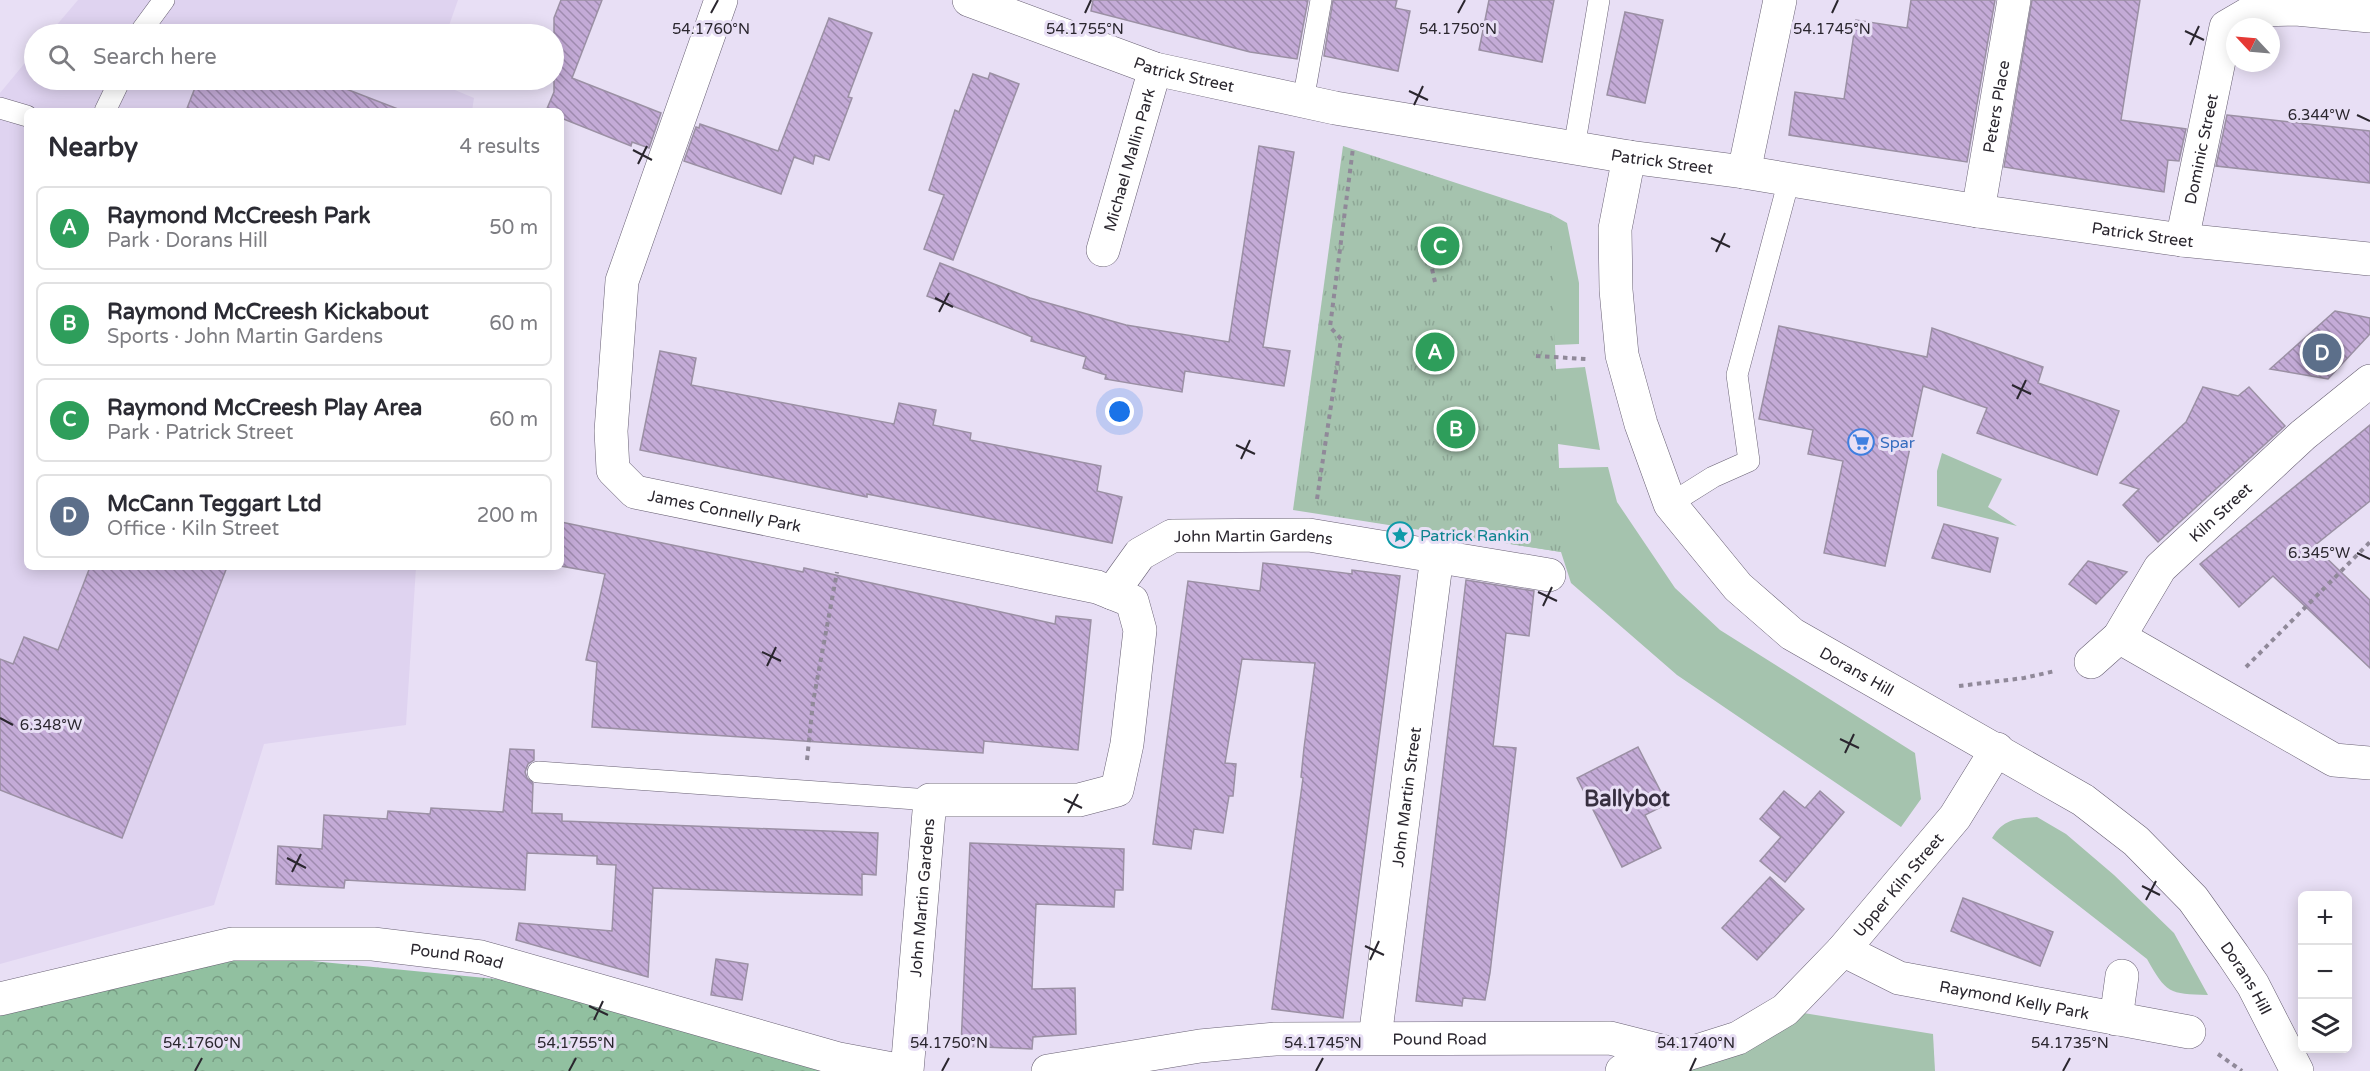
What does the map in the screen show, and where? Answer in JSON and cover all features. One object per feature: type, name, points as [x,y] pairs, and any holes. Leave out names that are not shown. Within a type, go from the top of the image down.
[{"type":"street","name":"James Connelly Park","points":[[721,0],[622,281],[611,431],[613,470],[634,492],[1097,586],[1112,593]]},
{"type":"street","name":"Patrick Street","points":[[969,0],[1155,69],[1303,101],[1629,158],[1744,172],[1978,211],[2182,240],[2370,259]]},
{"type":"street","points":[[1744,172],[1780,0]]},
{"type":"street","name":"Peters Place","points":[[1978,211],[2014,0]]},
{"type":"street","name":"Dominic Street","points":[[2182,240],[2226,27],[2255,10],[2296,9],[2370,16]]},
{"type":"street","name":"Michael Mallin Park","points":[[1103,250],[1155,69]]},
{"type":"street","name":"Dorans Hill","points":[[1629,158],[1615,229],[1616,290],[1622,355],[1641,424],[1670,504],[1737,587],[1792,634],[2083,800],[2136,841],[2193,899],[2253,984],[2297,1071]]},
{"type":"street","name":"Kiln Street","points":[[2091,662],[2119,637],[2160,568],[2303,435],[2370,381]]},
{"type":"street","name":"John Martin Gardens","points":[[905,1071],[930,800],[1079,800],[1117,790],[1127,744],[1140,630],[1132,600],[1112,593],[1140,554],[1172,536],[1309,535],[1549,574]]},
{"type":"street","name":"John Martin Street","points":[[1375,1038],[1437,556]]},
{"type":"street","points":[[2119,637],[2334,760],[2370,763]]},
{"type":"street","name":"Upper Kiln Street","points":[[1675,1063],[1738,1038],[1785,1010],[1843,950],[1955,817],[1997,749]]},
{"type":"street","name":"Pound Road","points":[[0,999],[232,944],[373,944],[481,957],[839,1059],[905,1071]]},
{"type":"street","name":"Raymond Kelly Park","points":[[1843,950],[1899,978],[2190,1032]]},
{"type":"street","points":[[2116,1018],[2122,976]]},
{"type":"street","name":"Pound Road","points":[[1048,1071],[1200,1046],[1275,1039],[1610,1038],[1675,1063]]},
{"type":"street","points":[[1622,1071],[1675,1063]]},
{"type":"lane","points":[[146,24],[164,0]]},
{"type":"lane","points":[[1303,101],[1321,0]]},
{"type":"lane","points":[[1574,148],[1599,0]]},
{"type":"lane","points":[[106,108],[115,90]]},
{"type":"lane","points":[[0,108],[24,115]]},
{"type":"lane","points":[[1670,504],[1713,477],[1749,461],[1737,375],[1789,180]]},
{"type":"lane","points":[[538,772],[930,800]]},
{"type":"path","points":[[1324,460],[1341,339],[1330,327],[1354,141]]},
{"type":"path","points":[[1432,269],[1435,282]]},
{"type":"path","points":[[1536,356],[1588,358]]},
{"type":"path","points":[[804,791],[813,702],[843,534]]},
{"type":"path","points":[[2242,671],[2370,542]]},
{"type":"path","points":[[1953,687],[2024,678],[2091,662]]},
{"type":"shaded area","points":[[78,0],[458,0],[450,24],[58,24]]},
{"type":"shaded area","points":[[24,64],[24,90],[455,90],[474,98],[472,108],[24,108],[24,570],[416,570],[406,725],[264,744],[214,905],[0,964],[0,93]]},
{"type":"green space","points":[[1343,146],[1551,214],[1561,552],[1293,510]]},
{"type":"green space","points":[[1551,214],[1567,223],[1579,283],[1579,344],[1555,345],[1556,369],[1585,367],[1600,450],[1558,444],[1559,468],[1608,467],[1617,502],[1675,588],[1720,630],[1915,753],[1921,799],[1901,827],[1677,675],[1571,583],[1561,552],[1324,514],[1332,461]]},
{"type":"green space","points":[[1942,453],[2002,479],[1988,507],[2017,526],[1937,506],[1937,471]]},
{"type":"green space","points":[[2037,817],[2066,834],[2114,875],[2174,933],[2208,995],[2185,994],[2164,985],[2147,959],[1992,838],[2006,823]]},
{"type":"green space","points":[[261,956],[506,980],[826,1071],[0,1071],[0,1003]]},
{"type":"green space","points":[[1785,1010],[1933,1034],[1935,1071],[1669,1071]]},
{"type":"building","points":[[561,0],[602,0],[572,78],[661,113],[649,148],[632,142],[631,146],[564,119],[564,108],[547,108],[554,90],[564,90],[564,24],[554,24]]},
{"type":"building","points":[[1093,0],[1308,0],[1297,59],[1250,52],[1091,11]]},
{"type":"building","points":[[1333,0],[1397,0],[1395,8],[1410,11],[1398,71],[1324,56]]},
{"type":"building","points":[[1489,0],[1554,0],[1542,62],[1479,50]]},
{"type":"building","points":[[1911,0],[1995,0],[1967,162],[1789,135],[1795,92],[1844,99],[1856,20],[1907,28]]},
{"type":"building","points":[[2032,0],[2140,0],[2121,120],[2186,129],[2179,161],[2168,160],[2164,192],[2004,167]]},
{"type":"building","points":[[1625,12],[1663,20],[1645,103],[1607,95]]},
{"type":"building","points":[[829,18],[872,33],[848,97],[852,98],[829,160],[815,155],[813,164],[794,157],[781,194],[684,161],[696,127],[699,128],[700,124],[778,151]]},
{"type":"building","points":[[990,73],[1019,84],[953,260],[924,249],[944,195],[929,190],[955,110],[959,112],[973,74],[988,79]]},
{"type":"building","points":[[194,90],[349,90],[395,108],[187,108]]},
{"type":"building","points":[[2227,115],[2370,131],[2370,183],[2216,166]]},
{"type":"building","points":[[1259,146],[1294,152],[1263,347],[1290,351],[1284,386],[1185,371],[1182,392],[1105,379],[1106,375],[1083,368],[1086,357],[1031,341],[1032,337],[927,296],[940,263],[1030,298],[1126,325],[1229,342]]},
{"type":"building","points":[[2335,311],[2370,318],[2370,334],[2328,379],[2270,369]]},
{"type":"building","name":"Spar","points":[[1779,326],[1927,357],[1932,328],[2043,367],[2038,383],[2119,411],[2097,475],[1977,433],[1987,408],[1923,386],[1885,566],[1824,553],[1843,461],[1808,454],[1813,430],[1759,419]]},
{"type":"building","points":[[660,351],[696,358],[691,385],[894,424],[899,403],[936,410],[933,425],[971,433],[970,440],[1101,466],[1097,491],[1122,497],[1112,543],[867,494],[867,497],[640,450]]},
{"type":"building","points":[[2203,387],[2238,396],[2249,387],[2285,426],[2158,542],[2123,505],[2139,489],[2120,483],[2186,422]]},
{"type":"building","points":[[2370,425],[2370,501],[2314,546],[2370,600],[2370,668],[2273,576],[2239,607],[2200,564]]},
{"type":"building","points":[[564,523],[803,572],[804,568],[1055,624],[1056,616],[1091,620],[1078,750],[984,741],[983,753],[592,727],[597,662],[586,660],[605,574],[564,567]]},
{"type":"building","points":[[1944,524],[1998,538],[1990,572],[1932,558]]},
{"type":"building","points":[[2088,561],[2127,572],[2096,604],[2069,584]]},
{"type":"building","points":[[1263,563],[1352,574],[1352,570],[1400,576],[1343,1018],[1272,1009],[1303,778],[1301,777],[1304,748],[1315,663],[1242,659],[1225,763],[1236,764],[1233,796],[1229,796],[1223,833],[1194,829],[1191,849],[1153,844],[1188,581],[1260,591]]},
{"type":"building","points":[[89,570],[226,570],[122,838],[0,790],[0,659],[13,664],[24,637],[58,650]]},
{"type":"building","points":[[1466,580],[1534,591],[1529,636],[1506,633],[1493,746],[1516,748],[1490,973],[1485,1000],[1463,998],[1462,1006],[1416,1001]]},
{"type":"building","points":[[1638,747],[1667,804],[1645,815],[1661,848],[1622,867],[1577,778]]},
{"type":"building","points":[[510,749],[534,750],[534,760],[528,764],[525,772],[527,778],[533,783],[532,813],[562,814],[562,821],[878,833],[876,875],[862,874],[862,895],[653,888],[648,977],[516,940],[519,923],[612,931],[616,865],[597,864],[597,856],[527,853],[525,890],[345,880],[344,888],[276,884],[278,846],[322,849],[324,815],[387,819],[388,811],[430,814],[431,808],[503,812]]},
{"type":"building","points":[[1784,791],[1805,808],[1820,791],[1844,812],[1785,882],[1760,861],[1781,837],[1760,819]]},
{"type":"building","points":[[970,843],[1124,849],[1123,890],[1115,890],[1114,907],[1036,904],[1032,989],[1075,988],[1076,1034],[1033,1037],[1032,1049],[961,1046]]},
{"type":"building","points":[[1770,877],[1804,909],[1757,960],[1722,928]]},
{"type":"building","points":[[1963,898],[2053,932],[2040,966],[1951,931]]},
{"type":"building","points":[[716,959],[748,964],[742,1000],[711,995]]},
{"type":"place","name":"Raymond McCreesh Play Area","points":[[1440,246]]},
{"type":"place","name":"Raymond McCreesh Park","points":[[1435,352]]},
{"type":"place","name":"McCann Teggart Ltd","points":[[2322,353]]},
{"type":"place","name":"Raymond McCreesh Kickabout","points":[[1456,429]]},
{"type":"place","name":"Spar","points":[[1861,442]]},
{"type":"place","name":"Patrick Rankin","points":[[1400,535]]},
{"type":"district","name":"Ballybot","points":[[1627,798]]}]
